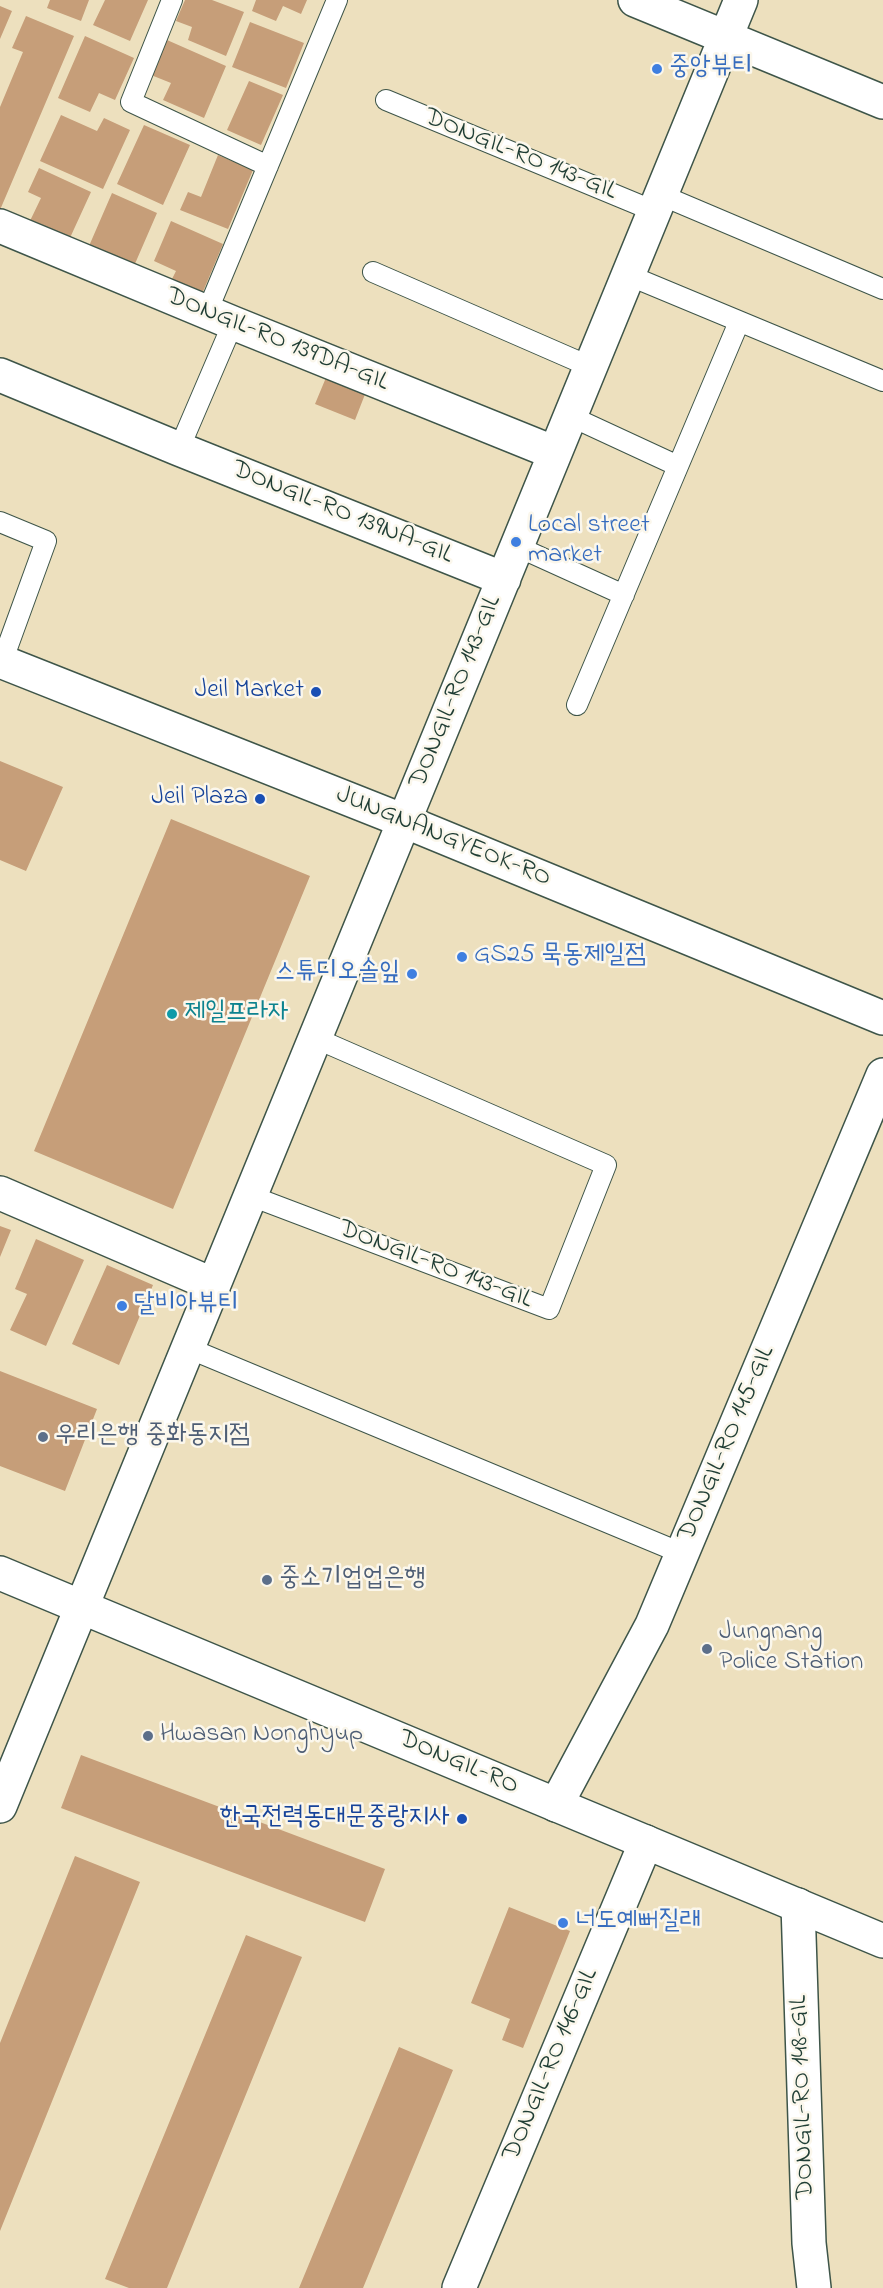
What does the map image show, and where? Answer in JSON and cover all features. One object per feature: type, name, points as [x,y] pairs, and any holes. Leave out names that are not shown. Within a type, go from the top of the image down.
[{"type":"street","points":[[635,0],[883,102]]},
{"type":"street","name":"DONGIL-RO 143-GIL","points":[[0,1806],[741,0]]},
{"type":"street","name":"DONGIL-RO 139DA-GIL","points":[[0,226],[220,318],[555,453]]},
{"type":"street","name":"DONGIL-RO 139NA-GIL","points":[[0,375],[504,579]]},
{"type":"street","name":"JUNGNANGYEOK-RO","points":[[1,661],[404,821],[883,1018]]},
{"type":"street","name":"DONGIL-RO 145-GIL","points":[[556,1805],[652,1625],[883,1075]]},
{"type":"street","points":[[0,1193],[214,1285]]},
{"type":"street","name":"DONGIL-RO","points":[[0,1573],[883,1941]]},
{"type":"street","name":"DONGIL-RO 146-GIL","points":[[459,2288],[646,1842]]},
{"type":"street","name":"DONGIL-RO 148-GIL","points":[[798,1905],[809,2243],[814,2288]]},
{"type":"lane","points":[[172,0],[131,102],[268,165]]},
{"type":"lane","points":[[179,449],[268,165],[337,0]]},
{"type":"lane","name":"DONGIL-RO 143-GIL","points":[[386,100],[883,289]]},
{"type":"lane","points":[[373,272],[591,368]]},
{"type":"lane","points":[[628,275],[883,381]]},
{"type":"lane","points":[[577,705],[739,322]]},
{"type":"lane","points":[[570,416],[678,466]]},
{"type":"lane","name":"JUNGNANGYEOK-RO","points":[[0,522],[46,541],[1,661]]},
{"type":"lane","points":[[516,546],[624,595]]},
{"type":"lane","name":"DONGIL-RO 143-GIL","points":[[250,1196],[549,1309],[606,1165],[315,1038]]},
{"type":"lane","points":[[188,1348],[681,1553]]},
{"type":"building","points":[[50,0],[89,0],[81,21],[47,8]]},
{"type":"building","points":[[105,0],[148,0],[130,41],[93,25]]},
{"type":"building","points":[[185,0],[212,0],[244,12],[226,56],[188,40],[192,27],[176,21]]},
{"type":"building","points":[[256,0],[307,0],[301,14],[283,6],[276,21],[252,11]]},
{"type":"building","points":[[0,6],[12,11],[0,39]]},
{"type":"building","points":[[26,16],[74,36],[0,210],[0,107],[23,52],[12,48]]},
{"type":"building","points":[[250,22],[304,43],[286,88],[232,67]]},
{"type":"building","points":[[85,36],[134,58],[115,100],[99,93],[90,112],[58,98]]},
{"type":"building","points":[[167,40],[226,66],[204,118],[163,100],[171,83],[151,75]]},
{"type":"building","points":[[249,81],[283,95],[261,145],[227,130]]},
{"type":"building","points":[[61,115],[97,131],[104,118],[130,130],[103,189],[40,161]]},
{"type":"building","points":[[144,125],[190,145],[163,205],[117,184]]},
{"type":"building","points":[[218,155],[253,170],[228,229],[180,210],[188,192],[201,197]]},
{"type":"building","points":[[39,168],[91,192],[69,240],[29,223],[41,198],[28,192]]},
{"type":"building","points":[[112,193],[157,213],[134,266],[89,246]]},
{"type":"building","points":[[171,221],[223,244],[202,294],[171,281],[176,271],[154,261]]},
{"type":"building","points":[[330,368],[369,384],[355,420],[315,404]]},
{"type":"building","points":[[0,761],[63,787],[26,871],[0,860]]},
{"type":"building","name":"제일프라자","points":[[171,819],[310,876],[173,1209],[34,1151]]},
{"type":"building","points":[[0,1226],[11,1230],[0,1257]]},
{"type":"building","points":[[36,1239],[84,1260],[46,1346],[10,1330],[27,1294],[15,1289]]},
{"type":"building","points":[[107,1265],[153,1285],[119,1365],[72,1344]]},
{"type":"building","name":"우리은행 중화동지점","points":[[0,1371],[97,1409],[65,1491],[0,1466]]},
{"type":"building","points":[[81,1755],[385,1869],[365,1922],[61,1808]]},
{"type":"building","points":[[75,1856],[140,1882],[0,2231],[0,2043]]},
{"type":"building","points":[[509,1907],[570,1931],[523,2048],[502,2040],[510,2019],[471,2003]]},
{"type":"building","points":[[246,1935],[302,1957],[167,2288],[129,2288],[105,2279]]},
{"type":"building","points":[[399,2047],[453,2070],[363,2288],[299,2288]]},
{"type":"place","name":"중앙뷰티","points":[[657,69]]},
{"type":"place","name":"Local street market","points":[[516,542]]},
{"type":"place","name":"Jeil Market","points":[[316,692]]},
{"type":"place","name":"Jeil Plaza","points":[[260,799]]},
{"type":"place","name":"GS25 묵동제일점","points":[[462,957]]},
{"type":"place","name":"스튜디오솔잎","points":[[412,974]]},
{"type":"place","name":"제일프라자","points":[[172,1014]]},
{"type":"place","name":"달비아뷰티","points":[[122,1306]]},
{"type":"place","name":"우리은행 중화동지점","points":[[43,1437]]},
{"type":"place","name":"중소기업업은행","points":[[267,1580]]},
{"type":"place","name":"Jungnang Police Station","points":[[707,1649]]},
{"type":"place","name":"Hwasan Nonghyup","points":[[148,1736]]},
{"type":"place","name":"한국전력동대문중랑지사","points":[[462,1819]]},
{"type":"place","name":"너도예뻐질래","points":[[563,1923]]}]
